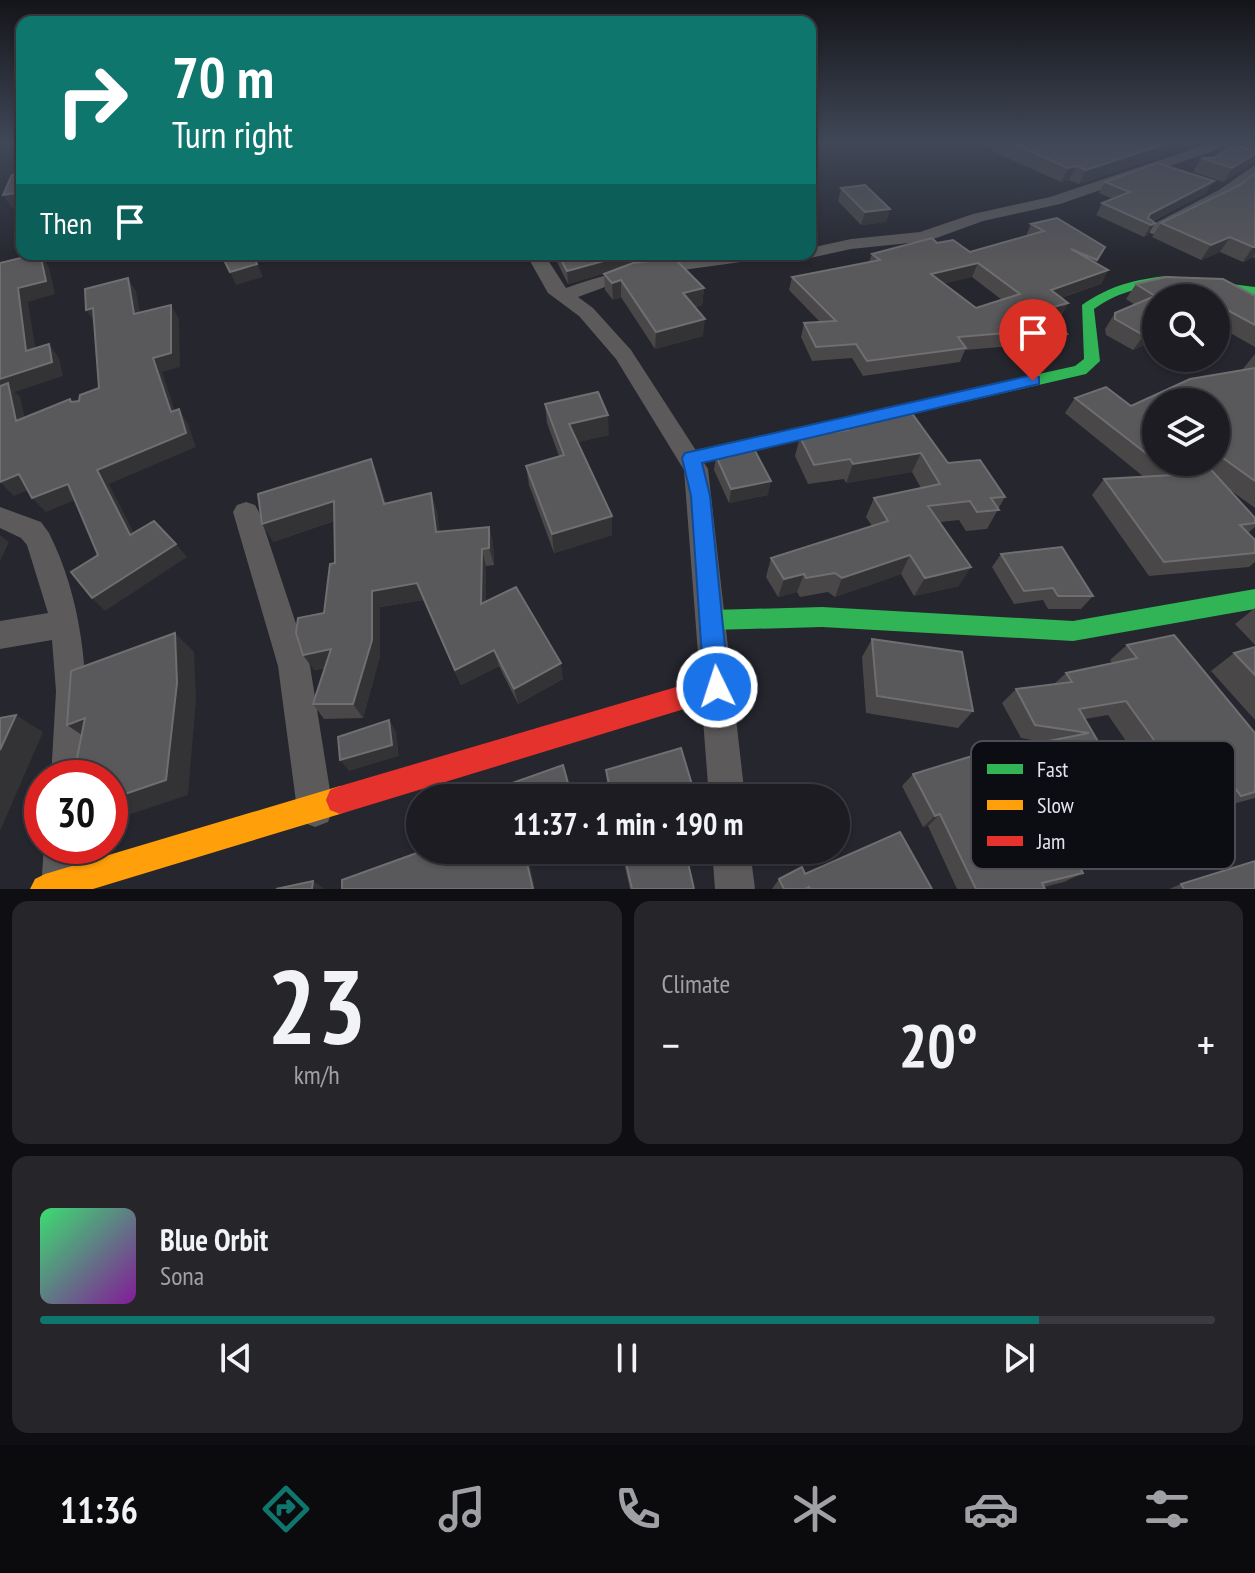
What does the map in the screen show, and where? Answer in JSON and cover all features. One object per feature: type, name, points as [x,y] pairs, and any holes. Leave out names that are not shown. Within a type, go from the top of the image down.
[{"type":"street","points":[[816,252],[851,244],[922,237],[979,217],[1054,201],[1104,183]]},
{"type":"street","points":[[1152,229],[1228,183]]},
{"type":"street","points":[[538,260],[555,289],[566,295],[607,334],[691,458],[700,496],[726,784]]},
{"type":"street","points":[[566,295],[629,272],[718,260]]},
{"type":"street","points":[[691,458],[1080,370],[1092,361],[1087,308],[1093,301],[1143,282],[1205,280],[1255,291]]},
{"type":"street","points":[[246,512],[294,666],[315,809]]},
{"type":"street","points":[[0,517],[31,530],[39,541],[66,624],[72,691],[70,760]]},
{"type":"street","points":[[712,620],[837,618],[1073,631],[1197,612],[1255,599]]},
{"type":"street","points":[[0,635],[66,624]]},
{"type":"street","points":[[52,887],[717,687]]},
{"type":"street","points":[[52,887],[58,864]]},
{"type":"street","points":[[732,864],[735,889]]},
{"type":"building","points":[[8,183],[16,183],[16,193],[3,195]]},
{"type":"building","points":[[1109,183],[1209,183],[1150,214],[1148,218],[1155,223],[1151,225],[1102,203],[1130,192]]},
{"type":"building","points":[[1255,183],[1255,247],[1230,237],[1211,245],[1161,223],[1240,185]]},
{"type":"building","points":[[865,185],[890,209],[865,212],[841,188]]},
{"type":"building","points":[[1057,218],[1105,247],[1097,260],[1071,249],[1108,270],[1051,290],[1068,303],[1035,312],[1067,334],[1036,344],[1019,332],[958,337],[966,348],[867,361],[856,344],[816,347],[804,323],[836,321],[792,277],[880,260],[872,254],[932,238],[937,243],[953,240],[970,252],[1044,231],[1031,224]],"holes":[[[978,263],[1020,294],[976,308],[931,274]]]},
{"type":"building","points":[[16,259],[41,260],[46,281],[18,288],[26,351],[49,344],[52,362],[0,379],[0,263]]},
{"type":"building","points":[[224,260],[255,260],[257,264],[230,272]]},
{"type":"building","points":[[561,260],[607,260],[567,271]]},
{"type":"building","points":[[676,260],[704,288],[683,293],[705,319],[656,332],[621,280],[612,283],[604,274],[633,263]]},
{"type":"building","points":[[1166,277],[1223,279],[1255,296],[1255,325],[1230,312],[1230,284],[1142,284],[1142,288],[1136,284]]},
{"type":"building","points":[[128,278],[134,314],[171,305],[171,353],[153,358],[171,412],[179,409],[186,433],[97,470],[130,535],[154,521],[176,544],[92,598],[71,572],[98,555],[68,484],[32,498],[19,474],[0,482],[0,386],[8,383],[16,421],[70,399],[71,402],[79,401],[80,395],[99,388],[93,308],[86,310],[85,289]]},
{"type":"building","points":[[1142,302],[1142,334],[1115,319],[1115,313]]},
{"type":"building","points":[[1255,368],[1255,481],[1230,463],[1230,388],[1170,388],[1190,379]]},
{"type":"building","points":[[1106,387],[1131,406],[1142,401],[1142,450],[1075,398]]},
{"type":"building","points":[[598,392],[608,415],[569,424],[612,516],[552,534],[526,466],[564,455],[545,404]]},
{"type":"building","points":[[906,405],[948,463],[980,460],[1005,497],[991,498],[999,510],[977,512],[970,501],[928,506],[971,567],[925,578],[910,555],[842,578],[835,573],[806,578],[804,574],[784,579],[771,558],[888,521],[874,498],[940,484],[921,453],[853,464],[850,459],[814,465],[800,437],[848,430],[842,420]]},
{"type":"building","points":[[754,449],[771,481],[731,489],[716,456]]},
{"type":"building","points":[[371,459],[384,504],[431,493],[436,532],[489,527],[489,548],[482,549],[481,604],[516,587],[561,663],[514,689],[494,650],[455,670],[417,583],[372,591],[372,640],[353,704],[313,704],[331,649],[303,655],[296,633],[298,618],[324,613],[330,564],[335,563],[334,501],[262,524],[258,494]]},
{"type":"building","points":[[1217,476],[1255,518],[1255,523],[1240,525],[1255,540],[1255,553],[1164,562],[1104,479]]},
{"type":"building","points":[[1062,547],[1093,596],[1058,596],[1053,588],[1024,591],[1001,554]]},
{"type":"building","points":[[175,633],[177,683],[166,780],[128,793],[128,760],[77,760],[85,718],[67,725],[71,671]]},
{"type":"building","points":[[1174,635],[1255,733],[1255,792],[1241,796],[1235,788],[1235,741],[1155,741],[1126,701],[1079,709],[1098,741],[1049,741],[1089,733],[1035,725],[1016,689],[1072,682],[1066,673],[1137,658],[1127,645]]},
{"type":"building","points":[[872,639],[962,652],[973,711],[877,696]]},
{"type":"building","points":[[1255,647],[1255,675],[1234,653]]},
{"type":"building","points":[[16,715],[0,750],[0,718]]},
{"type":"building","points":[[389,720],[392,745],[340,760],[338,737]]},
{"type":"building","points":[[681,748],[692,784],[609,784],[606,770]]},
{"type":"building","points":[[969,757],[971,869],[1081,869],[1083,873],[1042,883],[1045,889],[976,889],[940,814],[935,816],[913,774]]},
{"type":"building","points":[[563,765],[568,783],[565,784],[509,784]]},
{"type":"building","points":[[900,832],[932,889],[784,889],[779,879],[802,867],[805,874],[828,864],[850,864],[850,854]]},
{"type":"building","points":[[406,857],[406,864],[527,864],[533,889],[342,889],[342,880]]},
{"type":"building","points":[[1255,861],[1255,889],[1184,889],[1181,884],[1235,869]]},
{"type":"building","points":[[626,864],[688,864],[694,889],[632,889]]},
{"type":"building","points":[[313,881],[312,889],[276,889]]},
{"type":"traffic: fast","points":[[691,458],[1080,370],[1092,361],[1087,308],[1105,295],[1124,287],[1168,280],[1255,291]]},
{"type":"traffic: fast","points":[[712,620],[822,617],[1073,631],[1255,599]]},
{"type":"traffic: slow","points":[[45,889],[340,800]]},
{"type":"traffic: jam","points":[[340,800],[717,687]]},
{"type":"route","points":[[717,687],[700,496],[691,458],[1033,381]]}]
